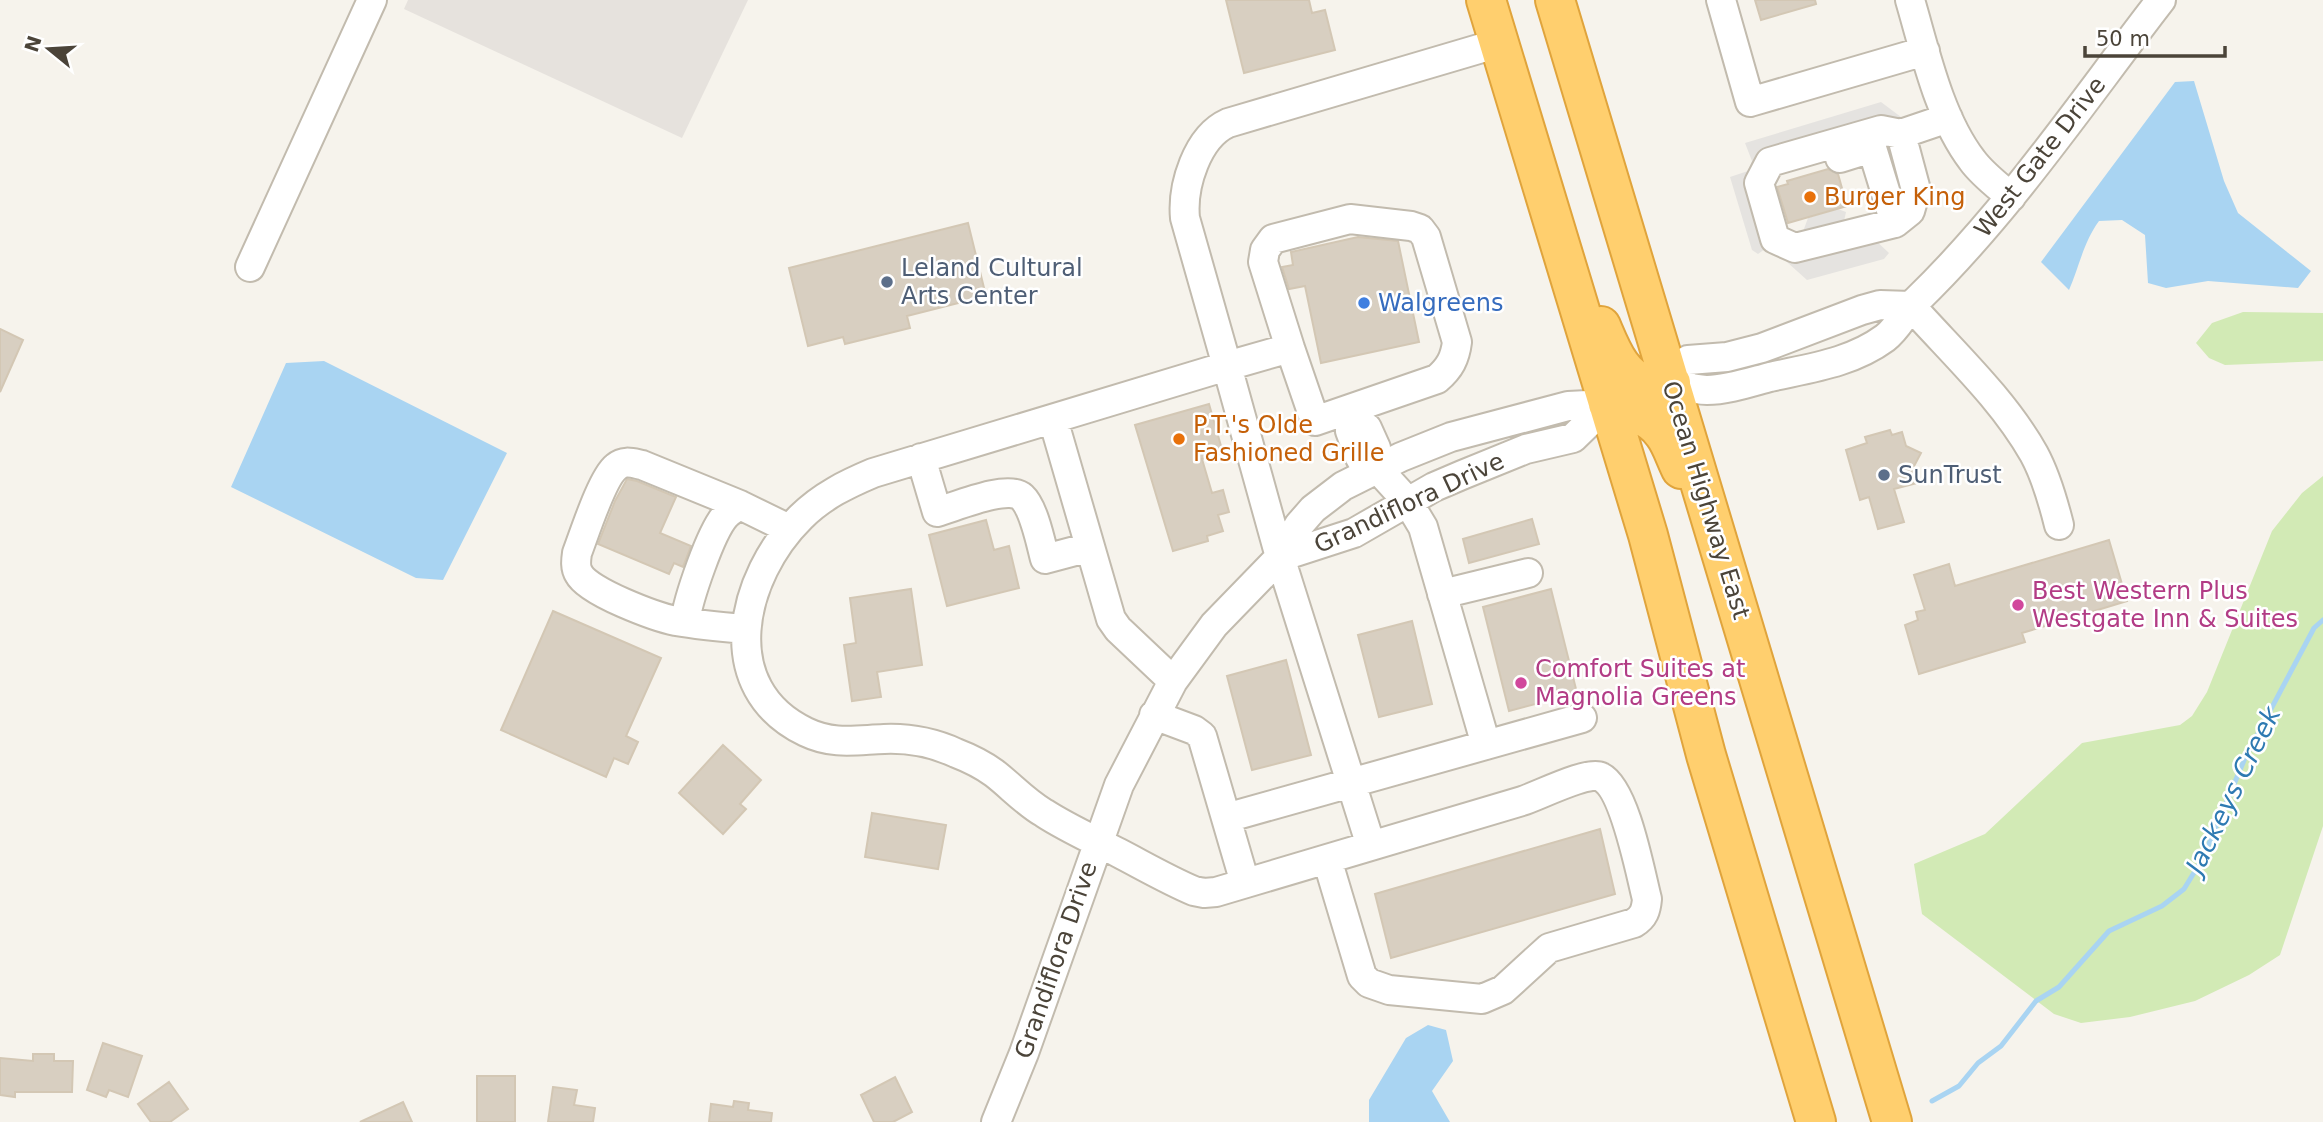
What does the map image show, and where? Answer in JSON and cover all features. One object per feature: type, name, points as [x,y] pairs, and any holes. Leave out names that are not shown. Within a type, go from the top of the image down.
[{"type":"highway","points":[[1486,0],[1648,535],[1706,755],[1816,1122]]},
{"type":"highway","name":"Ocean Highway East","points":[[1555,0],[1892,1122]]},
{"type":"highway","points":[[1548,209],[1618,361],[1640,382],[1651,385],[1671,383]]},
{"type":"highway","points":[[1608,404],[1627,408],[1662,431],[1726,566]]},
{"type":"street","points":[[250,267],[372,0]]},
{"type":"street","points":[[1721,0],[1750,102],[1925,51]]},
{"type":"street","points":[[1910,0],[1948,118],[1973,161],[2011,197]]},
{"type":"street","name":"West Gate Drive","points":[[1671,383],[1709,390],[1827,365],[1870,347],[1887,336],[1911,306],[1964,253],[2011,197],[2161,0]]},
{"type":"street","points":[[1371,846],[1280,557],[1185,218],[1186,189],[1205,140],[1228,123],[1499,43]]},
{"type":"street","points":[[1893,175],[1881,130],[1770,162],[1759,183],[1775,239],[1795,248],[1893,175],[1948,118]]},
{"type":"street","points":[[1350,219],[1420,229],[1426,237],[1457,342],[1455,357],[1447,371],[1437,379],[1353,417],[1315,421],[1290,348],[1263,262],[1265,250],[1273,239],[1350,219]]},
{"type":"street","points":[[1671,383],[1688,360],[1727,357],[1762,348],[1880,305],[1911,306],[1996,401],[2023,437],[2044,476],[2059,525]]},
{"type":"street","points":[[1290,348],[921,458],[873,473],[840,488],[813,506],[789,529],[761,573],[753,593],[746,629],[747,650],[756,685],[779,715],[807,733],[833,741],[919,742],[955,752],[992,772],[1044,813],[1194,891],[1204,893],[1216,892],[1245,883],[1326,859],[1371,846],[1543,795],[1574,780],[1593,775],[1602,777],[1620,799],[1647,899],[1646,909],[1634,923],[1549,947],[1503,990],[1492,996],[1469,999],[1389,990],[1369,983],[1362,976],[1326,859]]},
{"type":"street","name":"Grandiflora Drive","points":[[996,1122],[1119,785],[1154,715],[1173,681],[1214,625],[1280,557],[1312,509],[1343,486],[1377,468],[1451,437],[1568,406],[1608,404]]},
{"type":"street","name":"Grandiflora Drive","points":[[1280,557],[1354,533],[1434,487],[1526,449],[1573,438],[1608,404]]},
{"type":"street","points":[[1353,417],[1350,431],[1360,458],[1377,468],[1408,502],[1423,527],[1486,744]]},
{"type":"street","points":[[1053,419],[1111,619],[1118,629],[1173,681]]},
{"type":"street","points":[[921,458],[937,512],[998,493],[1016,494],[1023,498],[1030,509],[1045,559],[1090,547]]},
{"type":"street","points":[[746,629],[662,617],[599,592],[584,582],[576,565],[577,553],[609,474],[616,467],[629,462],[642,465],[740,505],[789,529]]},
{"type":"street","points":[[685,622],[689,602],[717,528],[726,515],[740,505]]},
{"type":"street","points":[[1442,594],[1528,573]]},
{"type":"street","points":[[1154,715],[1194,730],[1202,736],[1245,883]]},
{"type":"street","points":[[1226,818],[1581,718]]},
{"type":"shaded area","points":[[408,0],[748,0],[682,138],[404,9]]},
{"type":"shaded area","points":[[1881,102],[1905,120],[1768,172],[1782,232],[1801,237],[1808,218],[1838,209],[1846,212],[1843,226],[1856,222],[1889,253],[1884,259],[1807,280],[1769,246],[1758,254],[1752,250],[1730,177],[1748,171],[1752,161],[1745,143]]},
{"type":"green space","points":[[2243,312],[2323,313],[2323,361],[2225,365],[2209,358],[2196,343],[2212,323]]},
{"type":"green space","points":[[2323,476],[2323,826],[2280,955],[2249,975],[2195,1001],[2130,1017],[2081,1023],[2054,1014],[1922,914],[1914,864],[1985,834],[2082,743],[2180,725],[2192,716],[2207,692],[2272,531],[2302,493]]},
{"type":"water","points":[[2194,81],[2224,181],[2238,213],[2311,271],[2298,288],[2208,281],[2166,288],[2148,283],[2145,235],[2122,220],[2099,221],[2069,290],[2041,262],[2175,82]]},
{"type":"water","points":[[324,361],[507,453],[443,580],[416,578],[231,487],[286,363]]},
{"type":"water","points":[[1428,1025],[1446,1030],[1453,1061],[1432,1091],[1450,1122],[1369,1122],[1369,1100],[1406,1038]]},
{"type":"building","points":[[1226,0],[1309,0],[1312,13],[1325,10],[1335,50],[1244,73]]},
{"type":"building","points":[[1755,0],[1815,0],[1816,4],[1761,20]]},
{"type":"building","name":"Burger King","points":[[1828,169],[1838,174],[1847,206],[1788,223],[1777,187],[1788,184],[1787,181]]},
{"type":"building","name":"Leland Cultural Arts Center","points":[[968,223],[986,296],[907,316],[910,328],[845,344],[843,337],[808,346],[789,268]]},
{"type":"building","points":[[1358,237],[1398,241],[1419,342],[1321,363],[1305,286],[1289,289],[1282,267],[1293,265],[1291,252]]},
{"type":"building","points":[[0,329],[23,340],[0,392]]},
{"type":"building","points":[[1209,404],[1223,453],[1202,459],[1212,493],[1223,490],[1229,512],[1218,515],[1223,531],[1207,536],[1208,541],[1173,551],[1135,425]]},
{"type":"building","name":"SunTrust","points":[[1890,430],[1892,435],[1902,432],[1906,446],[1921,453],[1913,468],[1917,483],[1894,489],[1904,522],[1878,529],[1869,497],[1860,500],[1846,450],[1867,443],[1865,437]]},
{"type":"building","points":[[627,479],[676,497],[660,533],[691,546],[683,567],[674,563],[669,574],[598,544]]},
{"type":"building","points":[[1532,519],[1539,544],[1469,563],[1463,539]]},
{"type":"building","points":[[986,520],[994,550],[1009,546],[1019,588],[947,606],[929,535]]},
{"type":"building","name":"Best Western Plus Westgate Inn & Suites","points":[[2109,540],[2127,601],[2022,633],[2025,642],[1919,674],[1905,625],[1918,620],[1916,612],[1925,610],[1914,575],[1949,564],[1955,586]]},
{"type":"building","points":[[911,589],[922,665],[877,672],[881,697],[852,701],[844,645],[856,643],[850,598]]},
{"type":"building","points":[[1551,589],[1577,693],[1509,711],[1483,607]]},
{"type":"building","points":[[553,611],[661,658],[626,736],[638,742],[628,764],[614,758],[606,777],[501,730]]},
{"type":"building","points":[[1412,621],[1432,704],[1379,717],[1358,635]]},
{"type":"building","points":[[1286,660],[1311,755],[1252,770],[1227,676]]},
{"type":"building","points":[[723,745],[761,780],[740,804],[746,809],[723,834],[679,793]]},
{"type":"building","points":[[872,813],[946,825],[938,869],[865,857]]},
{"type":"building","points":[[1600,829],[1615,894],[1391,958],[1375,894]]},
{"type":"building","points":[[103,1043],[142,1056],[128,1097],[109,1090],[106,1097],[87,1090]]},
{"type":"building","points":[[33,1054],[54,1054],[54,1061],[73,1061],[72,1092],[15,1092],[15,1097],[0,1095],[0,1058],[33,1061]]},
{"type":"building","points":[[477,1076],[515,1076],[515,1122],[477,1122]]},
{"type":"building","points":[[895,1077],[912,1112],[893,1122],[874,1122],[861,1095]]},
{"type":"building","points":[[169,1082],[188,1109],[170,1122],[151,1122],[138,1104]]},
{"type":"building","points":[[553,1087],[577,1090],[574,1105],[595,1108],[593,1122],[548,1122]]},
{"type":"building","points":[[734,1101],[749,1103],[748,1110],[772,1113],[771,1122],[709,1122],[711,1104],[733,1107]]},
{"type":"building","points":[[403,1102],[412,1122],[360,1122]]},
{"type":"waterway","name":"Jackeys Creek","points":[[1932,1101],[1959,1086],[1978,1063],[2001,1046],[2036,1001],[2059,987],[2109,931],[2162,906],[2184,889],[2203,858],[2245,758],[2314,628],[2323,620]]},
{"type":"place","name":"Burger King","points":[[1810,197]]},
{"type":"place","name":"Leland Cultural Arts Center","points":[[887,282]]},
{"type":"place","name":"Walgreens","points":[[1364,303]]},
{"type":"place","name":"P.T.'s Olde Fashioned Grille","points":[[1179,439]]},
{"type":"place","name":"SunTrust","points":[[1884,475]]},
{"type":"place","name":"Best Western Plus Westgate Inn & Suites","points":[[2018,605]]},
{"type":"place","name":"Comfort Suites at Magnolia Greens","points":[[1521,683]]}]
